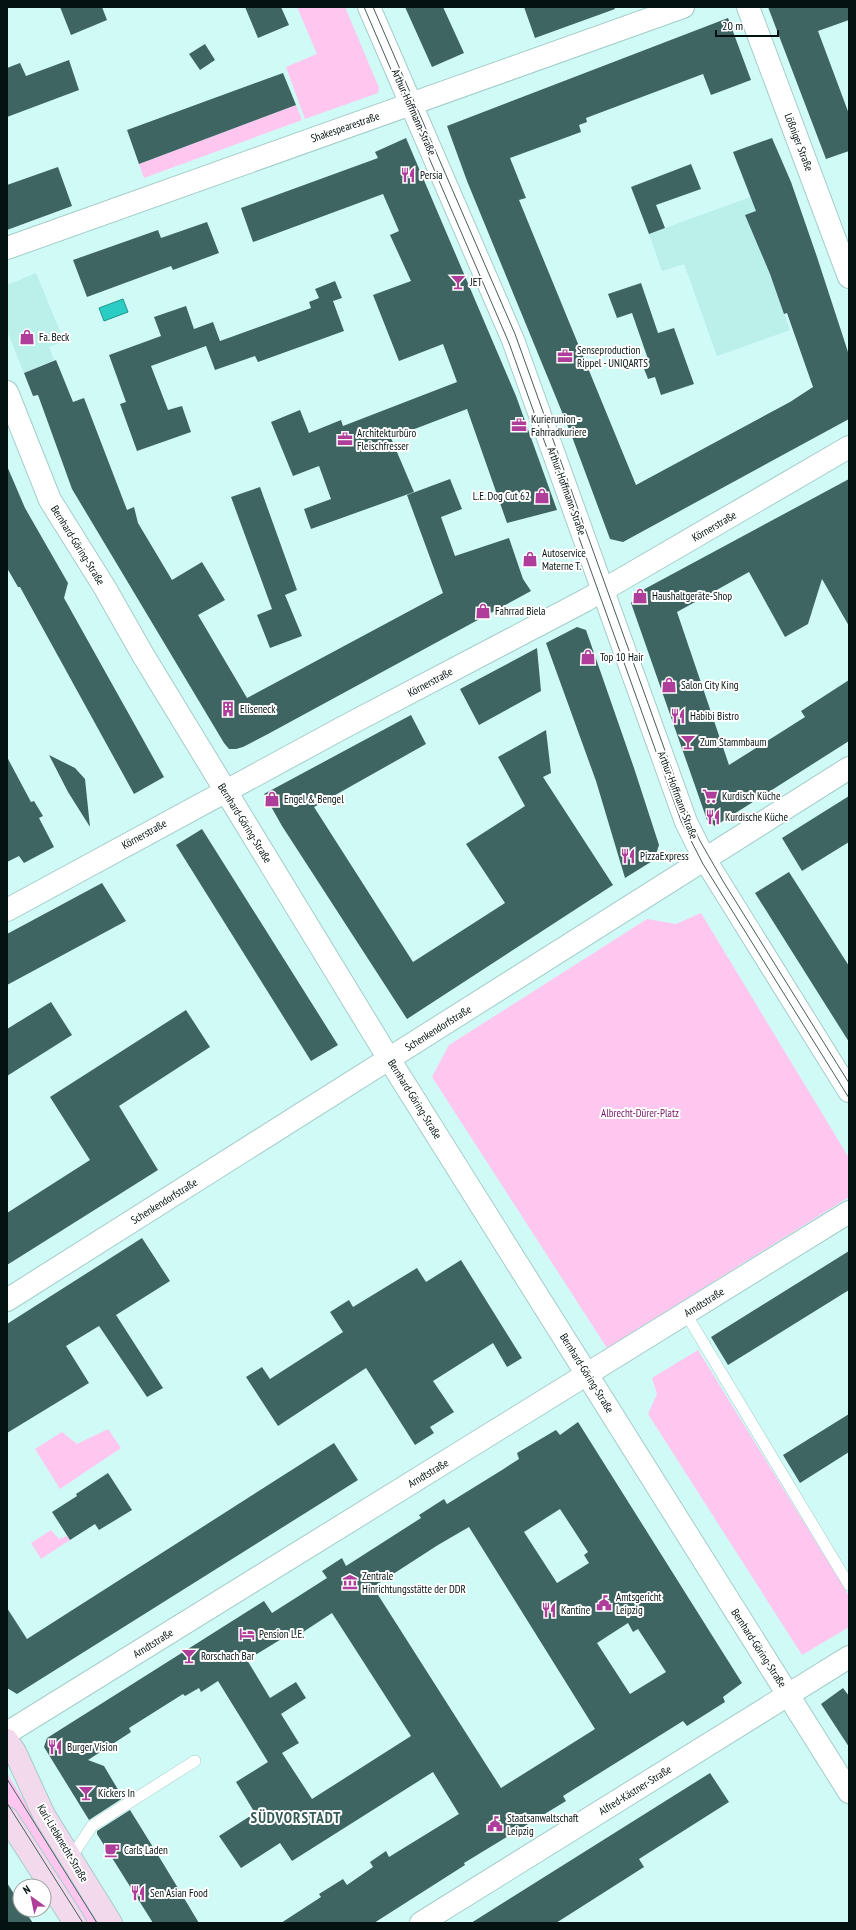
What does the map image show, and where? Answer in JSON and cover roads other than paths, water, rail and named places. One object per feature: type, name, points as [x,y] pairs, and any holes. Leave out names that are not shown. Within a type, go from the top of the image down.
[{"type":"main road","name":"Karl-Liebknecht-Straße","points":[[7,1740],[15,1752],[44,1815],[111,1923]]},
{"type":"main road","points":[[7,1818],[75,1923]]},
{"type":"street","name":"Arthur-Hoffmann-Straße","points":[[369,7],[513,340],[680,807],[704,858],[849,1091]]},
{"type":"street","name":"Shakespearestraße","points":[[7,248],[683,7]]},
{"type":"street","name":"Lößniger Straße","points":[[748,7],[845,256],[849,278]]},
{"type":"street","name":"Bernhard-Göring-Straße","points":[[7,392],[50,500],[225,791],[389,1059],[762,1654],[789,1694],[849,1792]]},
{"type":"street","name":"Körnerstraße","points":[[9,903],[225,791],[603,590],[849,447]]},
{"type":"street","name":"Schenkendorfstraße","points":[[7,1300],[704,858],[849,768]]},
{"type":"street","name":"Arndtstraße","points":[[7,1733],[588,1375],[849,1212]]},
{"type":"street","name":"Alfred-Kästner-Straße","points":[[421,1923],[849,1657]]},
{"type":"lane","points":[[686,1314],[849,1585]]},
{"type":"lane","points":[[69,1855],[76,1850],[92,1826],[195,1761]]},
{"type":"water","points":[[123,299],[128,312],[104,321],[99,308]]},
{"type":"tram line","points":[[364,7],[509,343],[681,821],[703,864],[849,1098]]},
{"type":"tram line","points":[[373,7],[515,334],[690,820],[723,881],[849,1083]]},
{"type":"tram line","points":[[7,1779],[97,1923]]},
{"type":"tram line","points":[[7,1803],[83,1923]]},
{"type":"place","name":"Persia","points":[[408,175]]},
{"type":"place","name":"JET","points":[[458,282]]},
{"type":"place","name":"Fa. Beck","points":[[27,337]]},
{"type":"place","name":"Senseproduction Rippel - UNIQARTS","points":[[565,356]]},
{"type":"place","name":"Kurierunion - Fahrradkuriere","points":[[519,425]]},
{"type":"place","name":"Architekturbüro Fleischfresser","points":[[345,439]]},
{"type":"place","name":"L.E. Dog Cut 62","points":[[542,496]]},
{"type":"place","name":"Autoservice Materne T.","points":[[530,559]]},
{"type":"place","name":"Haushaltgeräte-Shop","points":[[640,596]]},
{"type":"place","name":"Fahrrad Biela","points":[[483,611]]},
{"type":"place","name":"Top 10 Hair","points":[[588,657]]},
{"type":"place","name":"Salon City King","points":[[669,685]]},
{"type":"place","name":"Eliseneck","points":[[228,709]]},
{"type":"place","name":"Habibi Bistro","points":[[678,716]]},
{"type":"place","name":"Zum Stammbaum","points":[[688,742]]},
{"type":"place","name":"Kurdisch Küche","points":[[710,796]]},
{"type":"place","name":"Engel & Bengel","points":[[272,799]]},
{"type":"place","name":"Kurdische Küche","points":[[713,817]]},
{"type":"place","name":"PizzaExpress","points":[[628,856]]},
{"type":"place","name":"Zentrale Hinrichtungsstätte der DDR","points":[[350,1582]]},
{"type":"place","name":"Amtsgericht Leipzig","points":[[604,1603]]},
{"type":"place","name":"Kantine","points":[[549,1610]]},
{"type":"place","name":"Pension L.E.","points":[[247,1634]]},
{"type":"place","name":"Rorschach Bar","points":[[189,1656]]},
{"type":"place","name":"Burger Vision","points":[[55,1747]]},
{"type":"place","name":"Kickers In","points":[[86,1793]]},
{"type":"place","name":"Staatsanwaltschaft Leipzig","points":[[495,1824]]},
{"type":"place","name":"Carls Laden","points":[[112,1850]]},
{"type":"place","name":"Sen Asian Food","points":[[138,1893]]},
{"type":"district","name":"SÜDVORSTADT","points":[[296,1817]]},
{"type":"park label","name":"Albrecht-Dürer-Platz","points":[[640,1113]]}]
